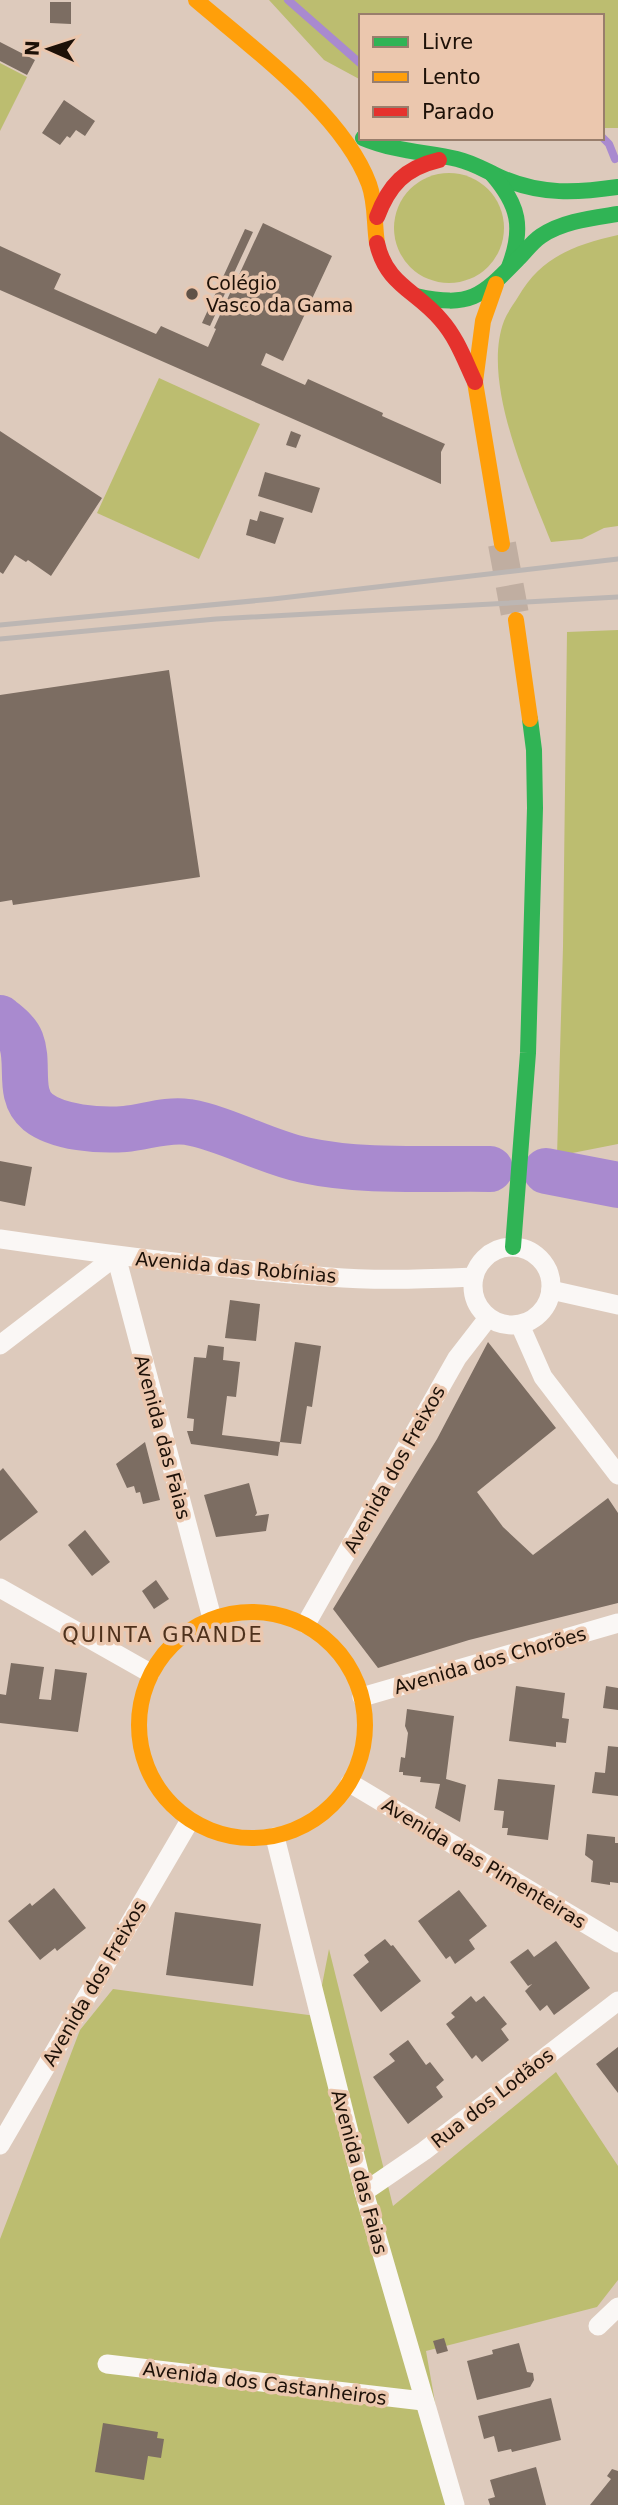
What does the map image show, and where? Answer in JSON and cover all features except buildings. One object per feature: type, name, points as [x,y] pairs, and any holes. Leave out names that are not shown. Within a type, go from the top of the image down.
[{"type":"street","points":[[196,0],[329,122],[354,155],[369,184],[377,217],[376,240],[383,263],[397,282],[416,296],[452,334],[475,382],[502,544]]},
{"type":"street","points":[[329,122],[359,137]]},
{"type":"street","points":[[367,140],[394,150],[469,162],[535,190],[563,194],[618,187]]},
{"type":"street","points":[[377,217],[385,194],[400,176],[421,163],[445,158]]},
{"type":"street","points":[[491,173],[506,188],[515,208],[519,229],[517,250],[508,269]]},
{"type":"street","points":[[416,296],[439,302],[463,301],[481,295],[496,284],[541,236],[570,224],[618,214]]},
{"type":"street","points":[[475,382],[483,321],[496,284]]},
{"type":"street","points":[[513,1247],[528,1053],[536,808],[534,750],[516,620]]},
{"type":"street","name":"Avenida das Robínias","points":[[0,1239],[116,1255],[331,1277],[474,1277]]},
{"type":"street","points":[[513,1247],[526,1249],[537,1255],[546,1265],[551,1290],[548,1302],[532,1321],[509,1326],[488,1318],[475,1300],[474,1277],[479,1265],[488,1255],[513,1247]]},
{"type":"street","points":[[0,1345],[116,1255]]},
{"type":"street","name":"Avenida das Faias","points":[[116,1255],[212,1618]]},
{"type":"street","points":[[551,1290],[618,1305]]},
{"type":"street","name":"Avenida dos Freixos","points":[[306,1624],[457,1358],[488,1318]]},
{"type":"street","points":[[520,1325],[543,1377],[618,1475]]},
{"type":"street","points":[[0,1588],[150,1673]]},
{"type":"street","points":[[241,1611],[275,1613],[306,1624],[331,1643],[344,1659],[362,1697],[366,1728],[358,1764],[350,1783],[328,1810],[303,1827],[275,1837],[243,1839],[213,1833],[189,1822],[162,1795],[146,1767],[139,1736],[140,1704],[150,1673],[165,1651],[185,1632],[212,1618],[241,1611]]},
{"type":"street","name":"Avenida dos Chorões","points":[[362,1697],[618,1623]]},
{"type":"street","name":"Avenida das Pimenteiras","points":[[350,1783],[618,1942]]},
{"type":"street","name":"Avenida dos Freixos","points":[[0,2145],[189,1822]]},
{"type":"street","name":"Avenida das Faias","points":[[275,1837],[365,2192],[455,2505]]},
{"type":"street","name":"Rua dos Lodãos","points":[[365,2192],[424,2151],[618,2001]]},
{"type":"street","points":[[598,2326],[618,2307]]},
{"type":"street","name":"Avenida dos Castanheiros","points":[[107,2364],[423,2401]]},
{"type":"shaded area","points":[[269,0],[618,0],[618,128],[604,128],[604,14],[359,14],[359,79],[324,60]]},
{"type":"shaded area","points":[[0,63],[27,77],[0,131]]},
{"type":"shaded area","points":[[449,173],[470,178],[488,189],[499,207],[504,228],[499,249],[488,267],[470,278],[449,283],[428,278],[410,267],[399,249],[394,228],[399,207],[410,189],[428,178]]},
{"type":"shaded area","points":[[618,235],[618,526],[604,528],[582,539],[551,542],[510,433],[498,373],[498,346],[507,315],[537,272],[548,262],[573,248]]},
{"type":"shaded area","points":[[159,378],[260,424],[199,559],[97,513]]},
{"type":"shaded area","points":[[618,630],[618,1144],[557,1156],[567,632]]},
{"type":"shaded area","points":[[329,1949],[393,2206],[556,2072],[618,2166],[618,2280],[597,2307],[426,2351],[453,2505],[0,2505],[0,2239],[80,2030],[113,1989],[316,2016]]},
{"type":"waterway","points":[[288,0],[359,62]]},
{"type":"waterway","points":[[604,139],[615,159]]},
{"type":"waterway","points":[[0,1018],[15,1031],[21,1041],[26,1088],[32,1105],[38,1112],[57,1122],[92,1129],[115,1130],[188,1122],[218,1130],[275,1152],[327,1164],[397,1169],[490,1169]]},
{"type":"waterway","points":[[546,1171],[618,1185]]},
{"type":"tunnel","points":[[502,544],[516,620]]},
{"type":"railway","points":[[0,625],[273,599],[618,559]]},
{"type":"railway","points":[[0,639],[216,619],[618,597]]},
{"type":"traffic: fast","points":[[369,140],[398,149],[463,161],[516,184],[545,190],[588,191],[618,187]]},
{"type":"traffic: fast","points":[[492,174],[508,196],[516,218],[516,240],[509,267]]},
{"type":"traffic: fast","points":[[416,296],[450,301],[474,296],[484,291],[541,236],[578,221],[618,214]]},
{"type":"traffic: fast","points":[[513,1247],[528,1053],[535,808],[534,750],[530,719]]},
{"type":"traffic: slow","points":[[196,0],[294,84],[339,132],[369,184],[377,243]]},
{"type":"traffic: slow","points":[[496,284],[483,321],[475,382],[502,544]]},
{"type":"traffic: slow","points":[[516,620],[530,719]]},
{"type":"traffic: slow","points":[[263,1612],[285,1616],[305,1625],[324,1637],[340,1653],[361,1692],[365,1725],[361,1758],[357,1768],[340,1797],[324,1813],[285,1834],[241,1838],[219,1834],[199,1825],[180,1813],[164,1797],[143,1758],[139,1714],[143,1692],[152,1672],[164,1653],[180,1637],[219,1616],[263,1612]]},
{"type":"traffic: jam","points":[[377,217],[387,196],[400,180],[417,168],[439,160]]},
{"type":"traffic: jam","points":[[377,243],[387,269],[432,310],[452,334],[475,382]]},
{"type":"place","name":"Colégio Vasco da Gama","points":[[192,294]]},
{"type":"district","name":"QUINTA GRANDE","points":[[163,1635]]}]
